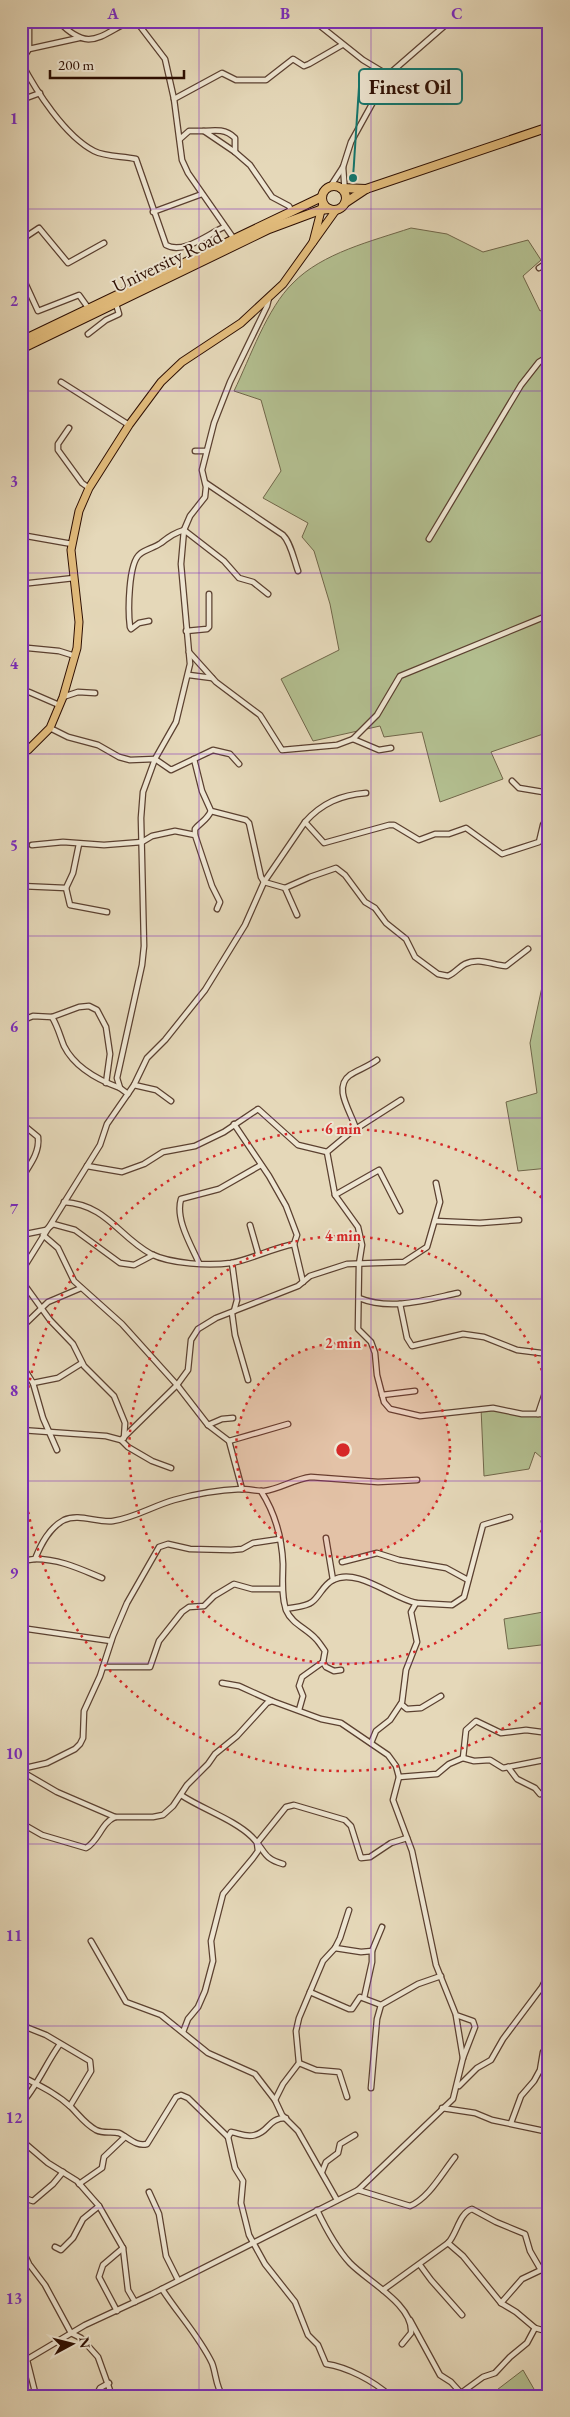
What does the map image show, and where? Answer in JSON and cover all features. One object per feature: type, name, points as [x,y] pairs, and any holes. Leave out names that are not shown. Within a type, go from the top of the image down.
[{"type":"highway","points":[[366,189],[346,203],[326,206],[324,192],[330,187],[344,190],[366,189],[549,127]]},
{"type":"highway","points":[[344,190],[346,203]]},
{"type":"highway","name":"University Road","points":[[21,341],[292,212],[326,206]]},
{"type":"highway","name":"University Road","points":[[21,349],[269,229],[326,206]]},
{"type":"main road","points":[[313,242],[326,206]]},
{"type":"main road","points":[[21,752],[28,750],[50,728],[63,697],[75,656],[79,622],[72,544],[79,511],[89,488],[129,425],[171,372],[194,354],[241,323],[269,298],[293,271],[313,242],[326,206]]},
{"type":"street","points":[[29,21],[29,49],[21,62],[40,93],[72,135],[84,145],[107,155],[136,159],[166,245],[173,248],[196,242],[224,228]]},
{"type":"street","points":[[58,21],[79,38]]},
{"type":"street","points":[[29,49],[79,38],[96,39],[108,35],[117,26],[130,21]]},
{"type":"street","points":[[136,21],[165,59],[174,100],[182,160],[188,173],[234,240]]},
{"type":"street","points":[[314,21],[342,45],[388,75]]},
{"type":"street","points":[[330,187],[343,167],[350,142],[388,75],[450,21]]},
{"type":"street","points":[[174,100],[222,72],[236,80],[266,80],[293,58],[304,66],[342,45]]},
{"type":"street","points":[[21,100],[40,93]]},
{"type":"street","points":[[180,139],[189,131],[224,131],[235,138],[235,152]]},
{"type":"street","points":[[204,131],[235,152],[250,165],[272,197],[289,206],[292,212]]},
{"type":"street","points":[[343,167],[344,190]]},
{"type":"street","points":[[153,212],[202,194]]},
{"type":"street","points":[[21,240],[39,228],[68,263],[104,243]]},
{"type":"street","points":[[539,268],[549,262]]},
{"type":"street","points":[[21,274],[38,311],[79,295],[89,309]]},
{"type":"street","points":[[120,1088],[118,1078],[119,1067],[142,965],[144,946],[143,792],[155,759],[176,722],[189,675],[189,652],[181,564],[184,530],[190,516],[205,497],[205,482],[202,470],[206,451],[230,382],[267,306],[269,298]]},
{"type":"street","points":[[88,334],[106,320],[119,314],[116,304]]},
{"type":"street","points":[[429,539],[521,385],[539,362],[549,356]]},
{"type":"street","points":[[61,382],[129,425]]},
{"type":"street","points":[[69,428],[58,444],[58,450],[82,483],[89,488]]},
{"type":"street","points":[[195,451],[206,451]]},
{"type":"street","points":[[205,482],[283,535],[289,541],[290,550],[298,571]]},
{"type":"street","points":[[184,530],[224,561],[239,578],[253,582],[268,594]]},
{"type":"street","points":[[149,621],[139,622],[131,629],[130,627],[129,606],[133,568],[138,555],[160,544],[175,532],[184,530]]},
{"type":"street","points":[[21,535],[72,544]]},
{"type":"street","points":[[21,584],[74,578]]},
{"type":"street","points":[[186,631],[208,628],[210,594]]},
{"type":"street","points":[[189,652],[212,678],[260,715],[282,750],[337,745],[353,739],[377,715],[400,676],[549,615]]},
{"type":"street","points":[[28,648],[59,651],[75,656]]},
{"type":"street","points":[[189,675],[212,678]]},
{"type":"street","points":[[29,692],[59,705]]},
{"type":"street","points":[[63,697],[78,692],[95,693]]},
{"type":"street","points":[[50,728],[68,737],[98,745],[119,757],[130,760],[155,759],[171,770],[206,751],[217,749],[230,754],[239,764]]},
{"type":"street","points":[[353,739],[379,750],[391,748]]},
{"type":"street","points":[[194,759],[202,791],[211,811]]},
{"type":"street","points":[[512,781],[519,788],[549,793]]},
{"type":"street","points":[[21,1272],[100,1145],[108,1124],[134,1085],[147,1058],[165,1040],[217,972],[245,925],[264,882],[304,822],[314,812],[344,795],[366,793]]},
{"type":"street","points":[[211,811],[206,820],[194,829],[212,886],[220,902],[217,909]]},
{"type":"street","points":[[211,811],[246,820],[249,823],[264,882]]},
{"type":"street","points":[[304,822],[324,843],[389,825],[394,825],[420,840],[435,834],[449,834],[466,828],[502,854],[539,842],[543,825],[549,814]]},
{"type":"street","points":[[32,845],[64,842],[79,844],[142,842],[152,836],[175,831],[195,834]]},
{"type":"street","points":[[79,844],[74,873],[66,888],[70,905],[106,912]]},
{"type":"street","points":[[264,882],[285,888],[336,868],[345,875],[365,902],[375,908],[390,926],[406,939],[415,957],[441,974],[448,976],[467,962],[484,960],[506,966],[528,948]]},
{"type":"street","points":[[21,886],[66,888]]},
{"type":"street","points":[[285,888],[297,915]]},
{"type":"street","points":[[21,1021],[34,1016],[52,1017],[79,1007],[89,1006],[97,1010],[106,1027],[109,1043],[110,1054],[106,1083]]},
{"type":"street","points":[[52,1017],[59,1028],[71,1058],[78,1066],[128,1094]]},
{"type":"street","points":[[356,1128],[342,1095],[342,1087],[349,1076],[360,1072],[377,1060]]},
{"type":"street","points":[[134,1085],[156,1090],[170,1101]]},
{"type":"street","points":[[327,1152],[356,1128],[401,1100]]},
{"type":"street","points":[[87,1166],[113,1172],[122,1172],[144,1164],[163,1152],[195,1146],[224,1132],[234,1124],[260,1110],[298,1146],[327,1152]]},
{"type":"street","points":[[21,1123],[34,1134],[39,1142],[37,1153],[21,1179]]},
{"type":"street","points":[[234,1124],[286,1206],[297,1236],[294,1244],[303,1282]]},
{"type":"street","points":[[327,1152],[335,1194],[358,1227],[362,1245],[359,1264],[358,1329],[371,1342],[375,1353],[377,1375],[384,1402],[390,1409],[420,1416],[493,1408],[522,1414],[549,1414]]},
{"type":"street","points":[[199,1263],[184,1230],[181,1199],[218,1189],[261,1165]]},
{"type":"street","points":[[335,1194],[379,1170],[400,1211]]},
{"type":"street","points":[[123,1439],[177,1385],[188,1370],[191,1340],[198,1329],[233,1312],[298,1286],[310,1276],[347,1264],[382,1265],[404,1262],[427,1247],[440,1202],[436,1183]]},
{"type":"street","points":[[64,1202],[82,1203],[105,1217],[153,1255],[180,1262],[232,1263],[258,1253],[294,1244]]},
{"type":"street","points":[[435,1221],[480,1223],[518,1220]]},
{"type":"street","points":[[21,1235],[45,1233],[53,1224],[75,1230],[120,1263],[134,1265],[153,1255]]},
{"type":"street","points":[[250,1225],[258,1253]]},
{"type":"street","points":[[45,1233],[58,1248],[69,1273],[81,1288],[99,1301],[122,1324],[177,1385],[208,1424],[229,1441],[242,1489]]},
{"type":"street","points":[[232,1263],[237,1300],[233,1312],[235,1335],[248,1380]]},
{"type":"street","points":[[21,1280],[41,1309],[72,1344],[82,1363],[114,1396],[125,1423],[123,1439],[128,1447],[152,1461],[171,1468]]},
{"type":"street","points":[[21,1328],[51,1301],[81,1288]]},
{"type":"street","points":[[359,1298],[372,1303],[400,1304],[458,1293]]},
{"type":"street","points":[[400,1304],[407,1338],[412,1346],[463,1334],[484,1337],[517,1350],[549,1354]]},
{"type":"street","points":[[33,1383],[58,1378],[82,1363]]},
{"type":"street","points":[[21,1364],[33,1383],[57,1450]]},
{"type":"street","points":[[538,1414],[545,1393],[549,1388]]},
{"type":"street","points":[[382,1395],[415,1391]]},
{"type":"street","points":[[208,1424],[222,1419],[233,1418]]},
{"type":"street","points":[[229,1441],[288,1424]]},
{"type":"street","points":[[21,1430],[100,1434],[123,1439]]},
{"type":"street","points":[[35,1559],[42,1542],[53,1528],[66,1519],[80,1518],[114,1521],[171,1501],[200,1494],[242,1489],[261,1491],[311,1477],[378,1482],[417,1480]]},
{"type":"street","points":[[261,1491],[275,1517],[280,1539],[283,1562],[282,1589],[286,1609],[292,1621],[316,1638],[325,1651],[324,1662],[326,1667],[334,1671],[341,1670]]},
{"type":"street","points":[[286,1609],[311,1604],[333,1580],[347,1576],[357,1578],[398,1598],[416,1602],[452,1605],[464,1597],[483,1525],[510,1517]]},
{"type":"street","points":[[326,1538],[333,1580]]},
{"type":"street","points":[[21,1770],[47,1763],[75,1749],[80,1744],[83,1738],[84,1711],[103,1667],[111,1641],[127,1603],[144,1572],[163,1544],[215,1551],[242,1549],[253,1543],[280,1539]]},
{"type":"street","points":[[342,1562],[377,1553],[400,1560],[446,1568],[468,1580]]},
{"type":"street","points":[[21,1561],[52,1559],[102,1578]]},
{"type":"street","points":[[103,1667],[150,1667],[159,1641],[182,1612],[189,1607],[204,1606],[214,1596],[234,1584],[252,1589],[282,1589]]},
{"type":"street","points":[[371,1743],[376,1731],[390,1720],[401,1704],[404,1695],[406,1670],[416,1642],[411,1612],[416,1602]]},
{"type":"street","points":[[21,1628],[111,1641]]},
{"type":"street","points":[[299,1710],[303,1696],[299,1686],[302,1677],[324,1662]]},
{"type":"street","points":[[222,1683],[239,1686],[290,1709],[299,1710],[320,1719],[341,1723],[388,1755],[396,1766],[399,1777],[393,1800],[407,1838],[436,1965],[456,2015],[463,2058]]},
{"type":"street","points":[[401,1704],[407,1709],[421,1708],[441,1696]]},
{"type":"street","points":[[21,1770],[57,1792],[115,1816],[153,1818],[163,1815],[215,1754],[231,1742],[267,1703],[272,1701]]},
{"type":"street","points":[[463,1758],[466,1730],[476,1721],[502,1733],[526,1730],[549,1733]]},
{"type":"street","points":[[399,1777],[437,1774],[449,1764],[463,1758],[474,1761],[490,1760],[503,1768],[549,1759]]},
{"type":"street","points":[[508,1767],[517,1780],[535,1788],[540,1794]]},
{"type":"street","points":[[181,1795],[238,1826],[257,1843],[269,1860],[283,1864]]},
{"type":"street","points":[[183,2032],[188,2019],[198,2007],[213,1960],[212,1941],[223,1894],[253,1858],[258,1851],[257,1843],[286,1808],[294,1805],[345,1820],[351,1826],[361,1858],[370,1858],[391,1843],[407,1838]]},
{"type":"street","points":[[21,1823],[42,1835],[86,1848],[91,1846],[110,1819],[115,1816]]},
{"type":"street","points":[[276,2100],[283,2084],[299,2063],[296,2031],[299,2018],[324,1961],[335,1948],[349,1910]]},
{"type":"street","points":[[364,1998],[372,1962],[372,1951],[382,1927]]},
{"type":"street","points":[[91,1942],[126,2002],[161,2015],[208,2053],[254,2074],[276,2100],[278,2110],[298,2131],[336,2200]]},
{"type":"street","points":[[335,1948],[361,1952],[372,1951]]},
{"type":"street","points":[[458,2087],[478,2068],[491,2060],[503,2039],[542,1987],[549,1973]]},
{"type":"street","points":[[371,2088],[377,2020],[381,2005],[418,1984],[441,1976]]},
{"type":"street","points":[[310,1992],[348,2009],[352,2009],[357,1999],[364,1998],[381,2005]]},
{"type":"street","points":[[21,2363],[71,2333],[358,2190],[453,2099],[458,2087],[463,2058],[475,2027],[472,2021],[456,2015]]},
{"type":"street","points":[[21,2026],[46,2035],[90,2061],[92,2065],[70,2106]]},
{"type":"street","points":[[21,2104],[60,2044]]},
{"type":"street","points":[[511,2123],[521,2096],[534,2081],[540,2070],[543,2052],[549,2044]]},
{"type":"street","points":[[299,2063],[316,2070],[335,2070],[339,2072],[347,2097]]},
{"type":"street","points":[[21,2076],[44,2087],[70,2106],[83,2121],[95,2130],[103,2133],[116,2132],[141,2145],[146,2144],[154,2136],[176,2097],[181,2095],[207,2115],[228,2138],[235,2168],[243,2182],[240,2204],[245,2225],[265,2264],[295,2302],[308,2335],[318,2346],[326,2364],[345,2369],[384,2390],[390,2396]]},
{"type":"street","points":[[442,2108],[476,2113],[492,2120],[549,2132]]},
{"type":"street","points":[[228,2138],[231,2132],[246,2136],[257,2135],[272,2121],[278,2118],[286,2118]]},
{"type":"street","points":[[322,2172],[326,2162],[338,2153],[340,2144],[355,2135]]},
{"type":"street","points":[[79,2184],[102,2168],[104,2157],[125,2137]]},
{"type":"street","points":[[21,2140],[48,2163],[79,2184],[99,2206],[123,2248],[128,2290],[135,2302]]},
{"type":"street","points":[[358,2190],[410,2206],[429,2191],[455,2157]]},
{"type":"street","points":[[21,2197],[33,2201],[53,2184],[63,2172]]},
{"type":"street","points":[[149,2192],[159,2214],[166,2256],[178,2280]]},
{"type":"street","points":[[55,2247],[61,2250],[66,2247],[83,2219],[99,2206]]},
{"type":"street","points":[[383,2290],[448,2243],[455,2236],[457,2226],[468,2210],[472,2209],[496,2222],[525,2234],[530,2251],[541,2270]]},
{"type":"street","points":[[318,2210],[326,2229],[349,2262],[400,2306],[410,2320],[440,2375],[451,2382],[461,2393],[483,2377],[495,2373],[527,2343],[535,2328]]},
{"type":"street","points":[[448,2243],[463,2256],[500,2303],[516,2312],[535,2328],[549,2332]]},
{"type":"street","points":[[21,2247],[29,2264],[45,2285],[71,2333],[81,2338],[98,2357],[109,2383],[112,2396]]},
{"type":"street","points":[[117,2311],[100,2280],[99,2272],[103,2265],[123,2248]]},
{"type":"street","points":[[420,2265],[462,2315]]},
{"type":"street","points":[[500,2303],[522,2278],[549,2267]]},
{"type":"street","points":[[162,2289],[202,2344],[216,2374],[219,2390],[223,2396]]},
{"type":"street","points":[[402,2344],[411,2333],[410,2320]]},
{"type":"street","points":[[27,2360],[36,2396]]},
{"type":"street","points":[[96,2396],[100,2388],[109,2383]]},
{"type":"green space","points":[[411,228],[447,234],[483,252],[528,240],[541,260],[523,276],[540,311],[549,306],[549,732],[491,752],[503,779],[440,802],[422,732],[384,737],[380,726],[313,741],[281,679],[339,650],[330,604],[314,551],[302,537],[308,523],[263,498],[281,471],[261,400],[234,391],[267,319],[293,283],[318,264],[348,249]]},
{"type":"green space","points":[[549,964],[549,1168],[518,1171],[506,1102],[537,1093],[530,1043],[545,973]]},
{"type":"green space","points":[[481,1408],[549,1417],[549,1464],[535,1452],[529,1469],[484,1476]]},
{"type":"green space","points":[[549,1502],[549,1563],[541,1521]]},
{"type":"green space","points":[[549,1611],[549,1644],[508,1649],[504,1619]]},
{"type":"green space","points":[[523,2370],[538,2396],[489,2396]]},
{"type":"place","name":"Finest Oil","points":[[353,178]]}]
